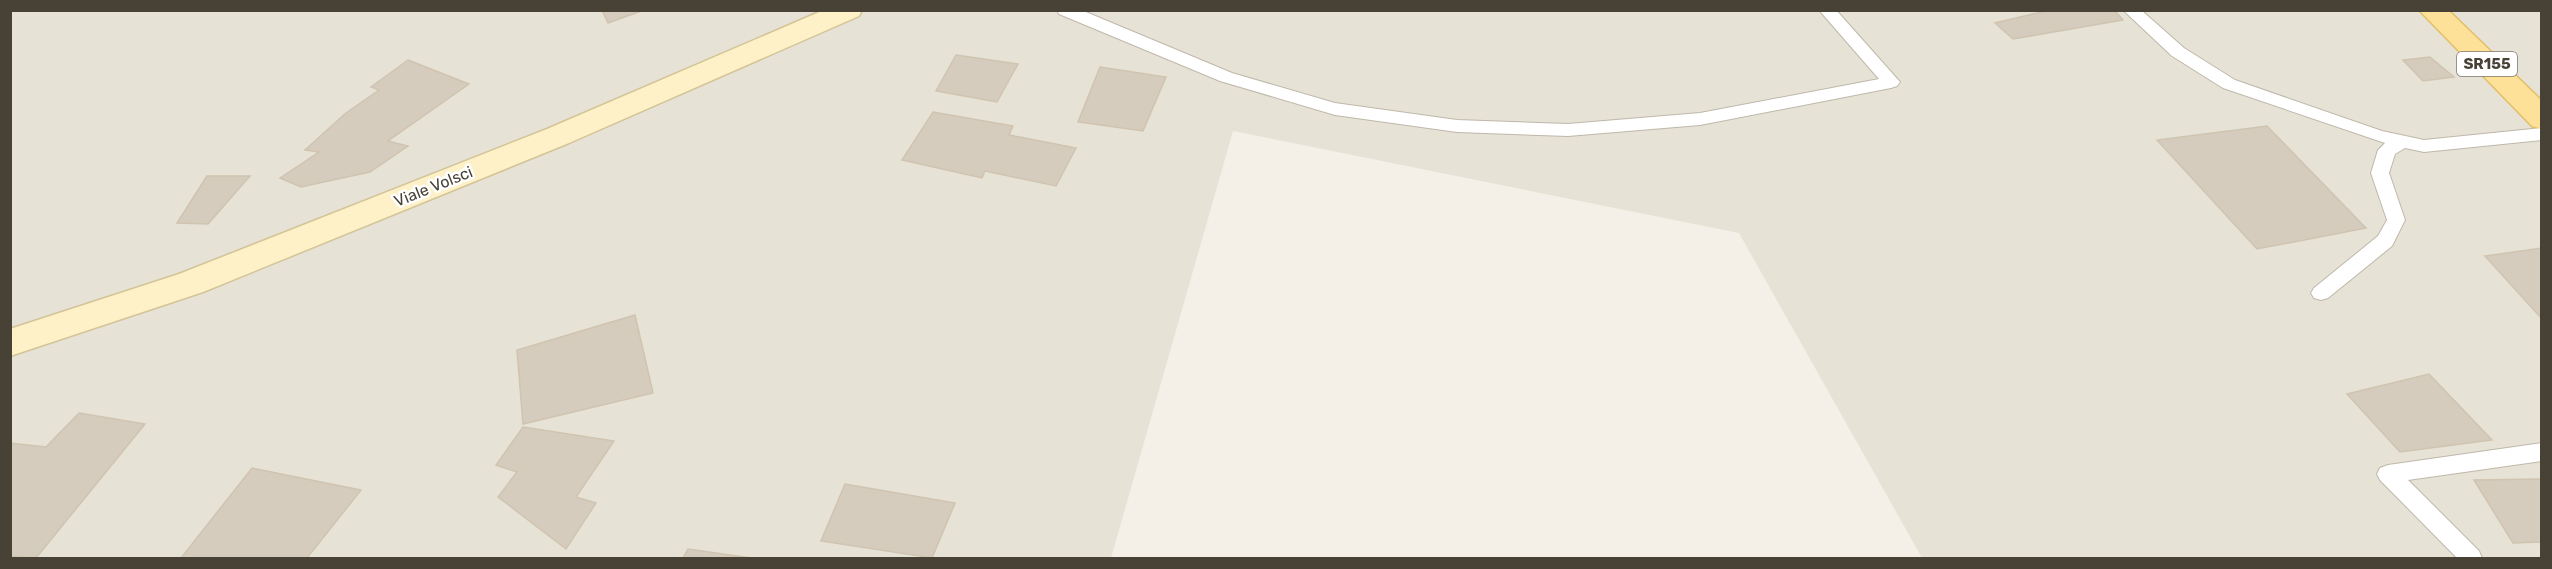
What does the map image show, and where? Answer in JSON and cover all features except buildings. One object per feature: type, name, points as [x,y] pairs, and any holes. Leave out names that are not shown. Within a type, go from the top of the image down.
[{"type":"main road","name":"Viale Volsci","points":[[10,343],[191,283],[558,136],[849,10]]},
{"type":"main road","name":"SR155","points":[[2432,10],[2541,118]]},
{"type":"lane","points":[[1065,10],[1226,77],[1335,109],[1457,126],[1568,130],[1700,119],[1891,82],[1827,10]]},
{"type":"lane","points":[[2131,10],[2178,52],[2229,84],[2379,136],[2424,146],[2541,134]]},
{"type":"lane","points":[[2321,293],[2385,241],[2396,220],[2380,173],[2387,150],[2404,141]]},
{"type":"lane","points":[[2471,558],[2388,474],[2541,452]]},
{"type":"shaded area","points":[[10,11],[2541,11],[2541,558],[1922,558],[1739,233],[1233,131],[1111,558],[11,558]]}]
